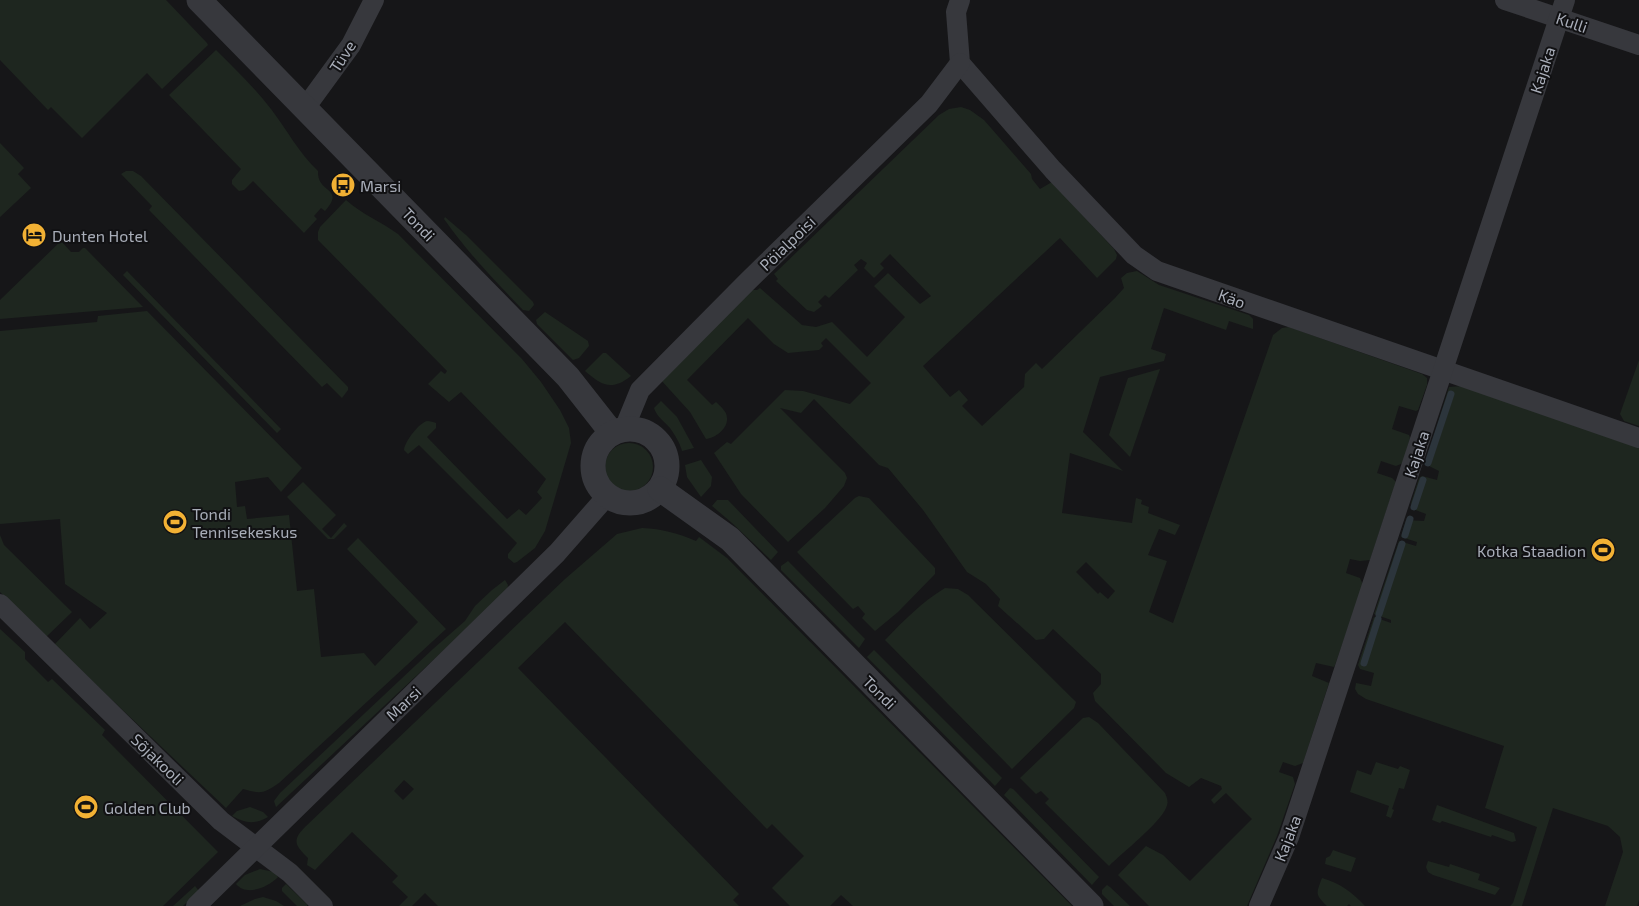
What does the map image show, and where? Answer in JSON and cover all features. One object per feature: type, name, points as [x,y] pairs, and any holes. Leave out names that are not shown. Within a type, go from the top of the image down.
[{"type":"street","name":"Tondi","points":[[199,0],[568,377],[618,431]]},
{"type":"street","name":"Tüve","points":[[305,108],[351,45],[374,0]]},
{"type":"street","points":[[960,0],[956,12],[960,63]]},
{"type":"street","name":"Kulli","points":[[1505,0],[1562,9],[1639,45]]},
{"type":"street","name":"Kajaka","points":[[1259,906],[1289,838],[1562,9]]},
{"type":"street","name":"Käo","points":[[960,63],[1053,170],[1134,255],[1146,265],[1157,271],[1252,306],[1639,438]]},
{"type":"street","name":"Pöialpoisi","points":[[618,431],[640,390],[747,282],[929,104],[960,63]]},
{"type":"street","points":[[636,429],[648,433],[658,442],[665,453],[667,465],[666,478],[660,489],[651,497],[635,503],[617,502],[607,496],[598,487],[593,476],[592,463],[595,451],[602,440],[618,431],[636,429]]},
{"type":"street","name":"Tondi","points":[[660,489],[730,539],[1090,906]]},
{"type":"street","name":"Marsi","points":[[196,906],[558,553],[607,496]]},
{"type":"street","name":"Sõjakooli","points":[[0,604],[221,821],[290,873],[322,906]]},
{"type":"shaded area","points":[[0,0],[166,0],[208,45],[162,89],[147,73],[82,138],[51,107],[48,110],[0,60]]},
{"type":"shaded area","points":[[216,50],[265,101],[299,149],[318,171],[322,184],[332,194],[331,203],[325,211],[321,208],[314,216],[317,219],[304,233],[253,181],[244,190],[239,191],[232,184],[232,180],[241,169],[169,95]]},
{"type":"shaded area","points":[[961,107],[970,110],[984,120],[1031,174],[1032,179],[1040,189],[1052,182],[1114,249],[1117,255],[1116,259],[1097,278],[1060,238],[923,366],[950,397],[959,390],[968,400],[962,406],[982,426],[1024,387],[1025,374],[1036,363],[1042,369],[1115,298],[1124,288],[1121,278],[1127,273],[1137,271],[1159,285],[1249,315],[1253,319],[1253,329],[1229,321],[1226,330],[1164,308],[1151,349],[1166,354],[1164,361],[1100,377],[1083,432],[1123,471],[1070,453],[1062,513],[1132,523],[1136,498],[1142,500],[1141,504],[1149,507],[1148,513],[1180,525],[1175,535],[1159,529],[1148,555],[1167,561],[1149,612],[1173,623],[1273,335],[1282,328],[1289,327],[1422,374],[1427,378],[1427,385],[1418,410],[1399,406],[1392,429],[1409,435],[1410,438],[1403,463],[1396,466],[1381,461],[1377,473],[1392,478],[1396,482],[1370,560],[1350,559],[1346,573],[1360,578],[1363,585],[1334,667],[1316,663],[1312,676],[1329,683],[1303,763],[1295,766],[1283,762],[1279,772],[1293,777],[1295,784],[1277,836],[1247,906],[1149,906],[1118,875],[1146,846],[1163,855],[1190,881],[1252,819],[1226,793],[1214,804],[1211,800],[1222,789],[1221,786],[1201,778],[1189,787],[1166,773],[1095,701],[1093,693],[1101,684],[1101,674],[1053,629],[1044,639],[1036,640],[998,606],[1000,599],[986,584],[967,572],[923,510],[888,468],[879,465],[814,399],[801,413],[780,408],[845,473],[847,478],[844,486],[825,508],[788,542],[741,494],[714,453],[727,442],[731,444],[785,390],[803,391],[850,404],[871,383],[826,338],[821,343],[823,346],[819,350],[788,353],[774,344],[748,318],[687,380],[712,405],[716,402],[726,413],[727,422],[723,429],[717,435],[706,439],[690,412],[660,379],[752,290],[760,288],[802,325],[816,327],[832,322],[867,357],[905,317],[874,286],[888,273],[920,304],[931,296],[890,254],[880,264],[884,268],[874,278],[864,268],[867,263],[861,259],[854,265],[858,270],[829,298],[825,295],[818,302],[822,306],[814,312],[807,310],[776,281],[778,279],[774,274],[939,115],[949,109]],"holes":[[[1086,562],[1115,591],[1108,599],[1100,592],[1098,594],[1076,572]]]},
{"type":"shaded area","points":[[0,143],[24,168],[18,174],[31,188],[0,217]]},
{"type":"shaded area","points":[[126,171],[133,171],[141,176],[348,387],[342,398],[327,383],[322,387],[149,210],[152,206],[121,174]]},
{"type":"shaded area","points":[[346,200],[398,234],[522,359],[541,382],[560,410],[569,428],[571,443],[545,531],[535,548],[517,562],[514,563],[508,558],[508,554],[517,543],[419,445],[408,454],[404,450],[405,446],[416,429],[424,422],[431,421],[436,423],[436,428],[427,437],[507,519],[519,509],[526,515],[542,498],[537,492],[546,479],[461,392],[449,402],[428,384],[441,371],[445,374],[447,371],[318,240],[320,227]]},
{"type":"shaded area","points":[[445,217],[466,235],[533,302],[534,305],[529,311],[523,310],[482,266],[462,243],[444,219]]},
{"type":"shaded area","points":[[61,241],[71,252],[79,252],[85,248],[143,307],[0,319],[0,300]]},
{"type":"shaded area","points":[[127,271],[281,429],[277,433],[123,275]]},
{"type":"shaded area","points":[[147,311],[302,468],[281,492],[268,477],[235,482],[237,507],[245,506],[247,519],[289,515],[297,591],[314,589],[321,657],[364,653],[375,666],[418,622],[347,549],[358,538],[446,629],[279,783],[262,792],[243,789],[226,808],[54,645],[80,618],[90,629],[107,613],[65,584],[60,519],[0,524],[0,331],[97,322],[98,316]]},
{"type":"shaded area","points":[[545,312],[588,341],[589,346],[579,358],[573,360],[537,324],[536,320]]},
{"type":"shaded area","points":[[603,353],[606,353],[631,376],[618,384],[607,385],[585,371]]},
{"type":"shaded area","points":[[1639,360],[1639,426],[1624,421],[1620,414]]},
{"type":"shaded area","points":[[1160,369],[1130,457],[1109,435],[1128,378]]},
{"type":"shaded area","points":[[1462,386],[1639,444],[1639,900],[1637,906],[1605,906],[1623,852],[1620,837],[1608,826],[1553,808],[1522,906],[1510,906],[1513,903],[1537,827],[1485,808],[1504,746],[1366,699],[1358,694],[1355,689],[1356,683],[1371,686],[1374,673],[1360,669],[1358,665],[1374,617],[1391,623],[1391,620],[1374,614],[1399,541],[1416,546],[1417,542],[1401,537],[1406,520],[1424,521],[1426,514],[1413,509],[1411,503],[1419,478],[1422,476],[1437,480],[1439,471],[1429,466],[1426,462],[1449,387]]},
{"type":"shaded area","points":[[661,401],[677,417],[694,448],[682,451],[672,431],[655,411],[654,408]]},
{"type":"shaded area","points":[[629,443],[638,445],[646,450],[651,458],[653,467],[651,476],[646,484],[638,489],[629,491],[620,489],[612,484],[607,476],[605,467],[607,458],[612,450],[620,445]]},
{"type":"shaded area","points":[[701,460],[712,477],[711,486],[701,497],[687,477],[685,465]]},
{"type":"shaded area","points":[[303,482],[336,515],[322,529],[331,538],[344,523],[347,526],[334,539],[328,539],[287,497]]},
{"type":"shaded area","points":[[859,496],[869,498],[935,568],[935,574],[898,612],[875,631],[862,618],[865,614],[858,606],[853,609],[797,552]]},
{"type":"shaded area","points":[[717,500],[728,500],[778,552],[771,560],[712,506]]},
{"type":"shaded area","points":[[642,528],[670,532],[696,541],[699,537],[727,558],[1072,906],[853,906],[841,895],[830,906],[790,906],[772,888],[804,856],[772,824],[767,829],[565,622],[518,668],[739,894],[733,900],[739,906],[438,906],[425,893],[412,906],[399,906],[408,897],[392,882],[398,876],[352,832],[315,870],[307,865],[308,858],[298,847],[297,843],[298,836],[305,827],[565,579],[617,534]],"holes":[[[404,780],[414,789],[403,800],[394,791]]]},
{"type":"shaded area","points":[[0,535],[4,545],[72,612],[46,637],[0,592]]},
{"type":"shaded area","points":[[788,561],[865,639],[859,648],[781,570],[781,566]]},
{"type":"shaded area","points":[[505,580],[508,585],[507,591],[276,807],[274,801],[280,793],[465,621],[475,606]]},
{"type":"shaded area","points":[[945,588],[958,589],[968,595],[1076,702],[1074,708],[1012,769],[885,640],[921,606]]},
{"type":"shaded area","points":[[0,629],[25,652],[25,659],[48,682],[52,679],[105,730],[102,735],[218,852],[163,906],[0,906]]},
{"type":"shaded area","points":[[874,650],[1002,778],[995,786],[867,657]]},
{"type":"shaded area","points":[[1089,717],[1098,723],[1165,793],[1167,800],[1166,808],[1156,822],[1109,866],[1045,803],[1049,799],[1041,791],[1036,794],[1020,778],[1083,718]]},
{"type":"shaded area","points":[[1376,762],[1398,769],[1400,766],[1410,770],[1404,789],[1399,788],[1391,818],[1386,816],[1389,806],[1350,792],[1357,770],[1371,775]]},
{"type":"shaded area","points":[[1010,788],[1099,877],[1092,885],[1004,795]]},
{"type":"shaded area","points":[[1437,805],[1514,833],[1516,841],[1512,842],[1492,835],[1491,837],[1442,821],[1440,823],[1432,820]]},
{"type":"shaded area","points":[[250,807],[263,812],[268,817],[250,822],[232,816],[237,811]]},
{"type":"shaded area","points":[[1333,850],[1356,858],[1351,872],[1325,864],[1326,858],[1330,856]]},
{"type":"shaded area","points":[[1428,861],[1449,867],[1450,864],[1480,874],[1478,880],[1500,888],[1495,895],[1433,875],[1428,872],[1426,867]]},
{"type":"shaded area","points":[[260,869],[274,872],[278,877],[263,887],[251,890],[241,888],[236,884],[245,875]]},
{"type":"shaded area","points":[[1322,878],[1345,889],[1365,906],[1351,906],[1349,904],[1347,906],[1327,906],[1318,894]]},
{"type":"shaded area","points":[[286,884],[307,906],[297,906],[282,891]]},
{"type":"shaded area","points":[[1107,885],[1130,906],[1114,906],[1102,894],[1102,890]]},
{"type":"shaded area","points":[[195,886],[199,891],[183,906],[173,906]]},
{"type":"shaded area","points":[[263,897],[284,906],[240,906],[255,899]]},
{"type":"waterway","points":[[1428,463],[1451,394]]},
{"type":"waterway","points":[[1414,507],[1423,480]]},
{"type":"waterway","points":[[1405,535],[1410,519]]},
{"type":"waterway","points":[[1379,614],[1402,544]]},
{"type":"waterway","points":[[1364,663],[1378,619]]},
{"type":"place","name":"Marsi","points":[[343,185]]},
{"type":"place","name":"Dunten Hotel","points":[[34,235]]},
{"type":"place","name":"Tondi Tennisekeskus","points":[[175,522]]},
{"type":"place","name":"Kotka Staadion","points":[[1603,550]]},
{"type":"place","name":"Golden Club","points":[[86,807]]}]
